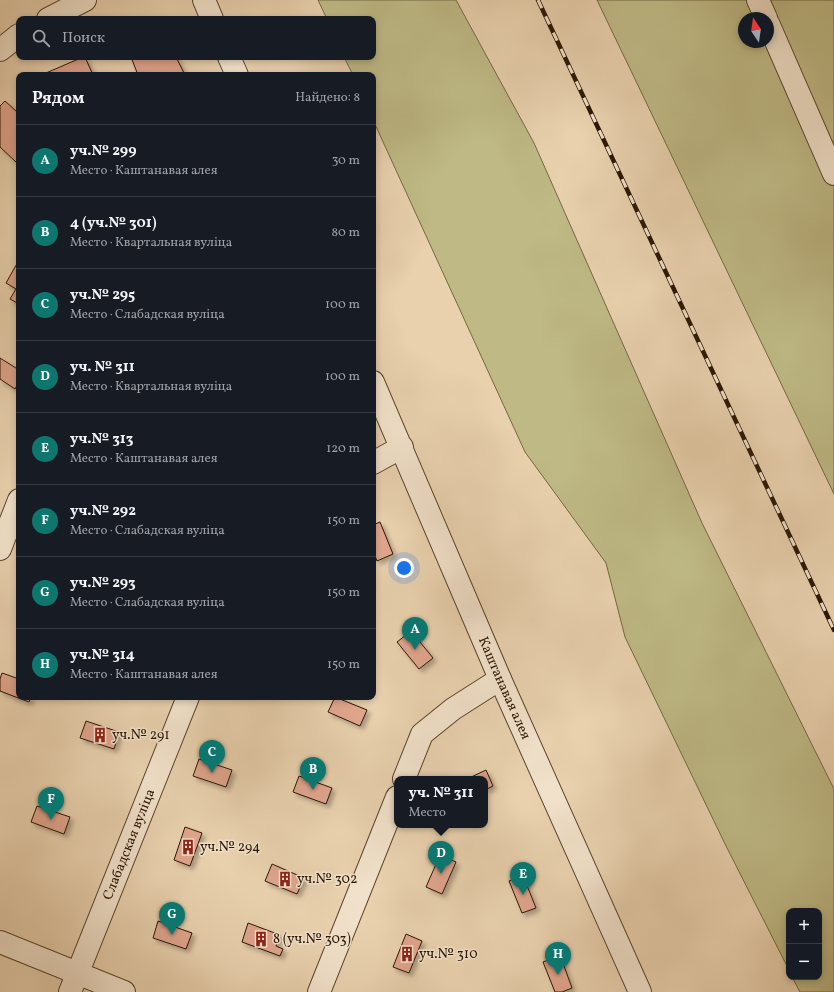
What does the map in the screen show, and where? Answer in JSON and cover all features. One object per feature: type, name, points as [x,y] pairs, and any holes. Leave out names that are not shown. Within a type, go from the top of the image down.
[{"type":"street","points":[[54,16],[85,0]]},
{"type":"street","points":[[204,0],[211,16]]},
{"type":"street","points":[[758,0],[763,12]]},
{"type":"street","points":[[0,50],[16,37]]},
{"type":"street","points":[[774,37],[834,174]]},
{"type":"street","points":[[230,60],[236,72]]},
{"type":"street","name":"Каштанавая алея","points":[[376,389],[500,678],[640,992]]},
{"type":"street","points":[[376,461],[402,448]]},
{"type":"street","points":[[0,549],[16,508]]},
{"type":"street","points":[[405,776],[422,734],[452,709],[500,678]]},
{"type":"street","name":"Слабадская вуліца","points":[[74,982],[187,700]]},
{"type":"street","points":[[319,992],[394,804]]},
{"type":"street","points":[[0,942],[74,982],[124,992]]},
{"type":"shaded area","points":[[318,0],[456,0],[534,143],[702,523],[834,789],[834,992],[800,992],[794,980],[822,980],[822,908],[786,908],[786,964],[726,846],[625,637],[606,563],[525,452],[376,127],[376,72],[352,72],[346,60],[376,60],[376,16],[326,16]]},
{"type":"shaded area","points":[[597,0],[834,0],[834,494]]},
{"type":"building","points":[[76,60],[86,60],[92,72],[48,72]]},
{"type":"building","points":[[132,60],[178,60],[184,72],[137,72]]},
{"type":"building","points":[[5,101],[16,111],[16,162],[0,147],[0,106]]},
{"type":"building","points":[[16,265],[16,289],[6,283]]},
{"type":"building","points":[[16,289],[16,302],[10,299]]},
{"type":"building","points":[[0,358],[16,368],[15,389],[0,379]]},
{"type":"building","points":[[380,522],[393,554],[377,561],[376,558],[376,524]]},
{"type":"building","points":[[411,631],[433,658],[419,669],[397,642]]},
{"type":"building","points":[[2,673],[16,678],[16,697],[0,691],[0,679]]},
{"type":"building","points":[[334,700],[342,700],[367,710],[360,726],[328,712]]},
{"type":"building","name":"уч.№ 291","points":[[86,721],[119,732],[114,749],[80,738]]},
{"type":"building","points":[[199,759],[232,770],[226,787],[193,776]]},
{"type":"building","points":[[486,770],[493,786],[488,788],[488,776],[473,776]]},
{"type":"building","points":[[299,776],[332,788],[326,804],[293,792]]},
{"type":"building","points":[[37,806],[70,817],[64,834],[31,822]]},
{"type":"building","name":"уч.№ 294","points":[[185,827],[202,833],[190,866],[174,860]]},
{"type":"building","points":[[440,855],[456,862],[442,894],[426,887]]},
{"type":"building","name":"уч.№ 302","points":[[272,864],[304,878],[297,894],[265,881]]},
{"type":"building","points":[[526,874],[529,882],[526,883],[536,908],[522,913],[509,881]]},
{"type":"building","points":[[158,921],[192,933],[186,949],[153,938]]},
{"type":"building","name":"8 (уч.№ 303)","points":[[248,923],[280,935],[276,946],[283,949],[280,956],[242,942]]},
{"type":"building","name":"уч.№ 310","points":[[406,934],[422,941],[409,973],[393,967]]},
{"type":"building","points":[[560,955],[572,988],[562,992],[555,992],[543,962]]},
{"type":"railway","points":[[538,0],[834,630]]},
{"type":"place","name":"уч.№ 299","points":[[415,650]]},
{"type":"place","name":"уч.№ 291","points":[[100,735]]},
{"type":"place","name":"уч.№ 295","points":[[212,773]]},
{"type":"place","name":"4 (уч.№ 301)","points":[[313,790]]},
{"type":"place","name":"уч.№ 292","points":[[51,820]]},
{"type":"place","name":"уч.№ 294","points":[[188,847]]},
{"type":"place","name":"уч. № 311","points":[[441,874]]},
{"type":"place","name":"уч.№ 302","points":[[285,879]]},
{"type":"place","name":"уч.№ 313","points":[[523,895]]},
{"type":"place","name":"уч.№ 293","points":[[172,935]]},
{"type":"place","name":"8 (уч.№ 303)","points":[[261,939]]},
{"type":"place","name":"уч.№ 310","points":[[407,954]]},
{"type":"place","name":"уч.№ 314","points":[[558,975]]}]
